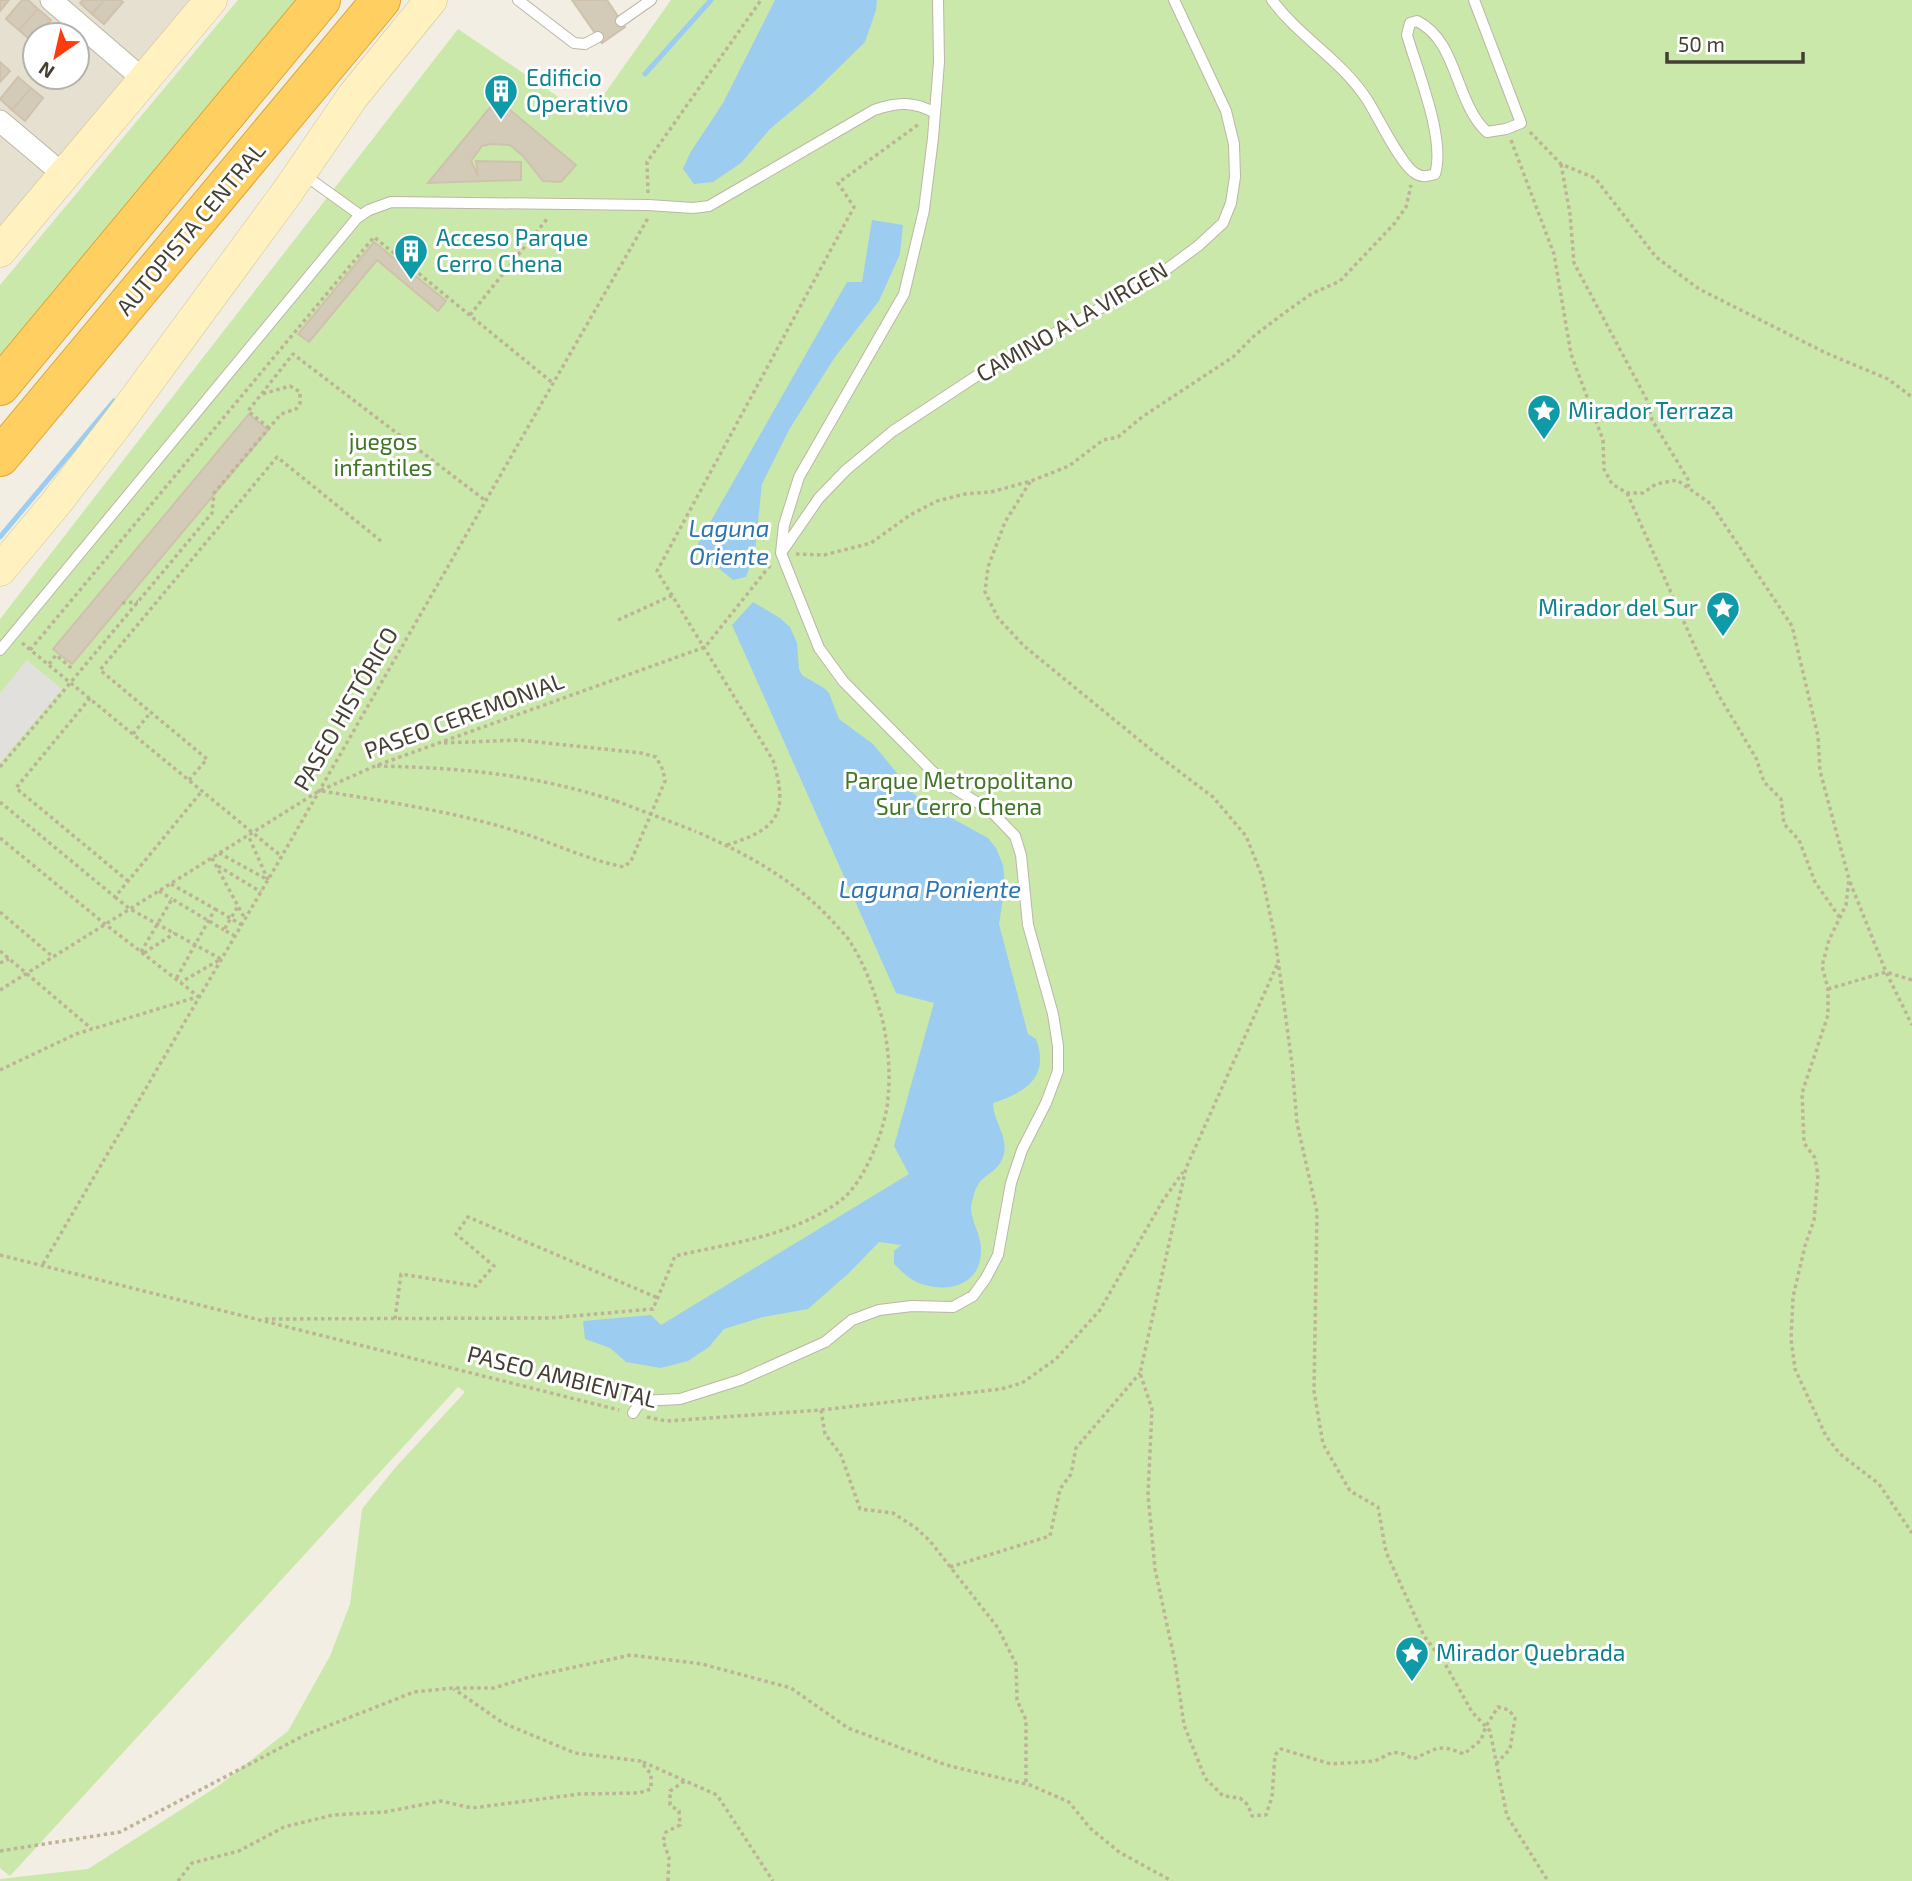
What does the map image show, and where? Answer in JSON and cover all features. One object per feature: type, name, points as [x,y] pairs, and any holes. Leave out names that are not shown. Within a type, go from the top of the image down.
[{"type":"highway","name":"AUTOPISTA CENTRAL","points":[[0,386],[321,0]]},
{"type":"highway","name":"AUTOPISTA CENTRAL","points":[[0,457],[381,0]]},
{"type":"main road","points":[[0,251],[211,0]]},
{"type":"main road","points":[[0,570],[119,421],[353,96],[431,0]]},
{"type":"street","points":[[51,0],[144,80]]},
{"type":"street","points":[[0,121],[64,175]]},
{"type":"lane","points":[[518,0],[573,43],[585,44],[598,37]]},
{"type":"lane","points":[[621,21],[651,0]]},
{"type":"lane","points":[[633,1413],[641,1401],[680,1399],[740,1380],[825,1342],[852,1320],[879,1310],[912,1306],[953,1307],[973,1296],[998,1255],[1012,1183],[1022,1150],[1046,1104],[1058,1071],[1058,1046],[1053,1014],[1028,925],[1021,855],[1015,836],[991,811],[932,771],[843,681],[819,648],[781,553],[784,525],[799,477],[904,294],[924,210],[939,62],[938,0]]},
{"type":"lane","name":"CAMINO A LA VIRGEN","points":[[781,553],[819,498],[846,470],[892,431],[978,375],[1152,280],[1198,246],[1223,223],[1231,203],[1234,144],[1226,111],[1174,0]]},
{"type":"lane","points":[[1272,0],[1300,32],[1335,60],[1357,84],[1402,159],[1413,173],[1425,177],[1435,174],[1438,165],[1432,112],[1407,35],[1410,23],[1417,21],[1431,28],[1447,55],[1477,123],[1488,132],[1521,123],[1474,0]]},
{"type":"lane","points":[[0,650],[360,215],[369,209],[391,202],[648,205],[693,208],[709,206],[874,110],[903,103],[916,104],[935,113]]},
{"type":"lane","points":[[300,172],[360,215]]},
{"type":"path","name":"PASEO HISTÓRICO","points":[[43,1264],[282,856],[648,220],[648,162],[761,0]]},
{"type":"path","points":[[727,845],[756,836],[772,822],[779,804],[780,783],[773,760],[657,570],[854,208],[838,184],[935,113]]},
{"type":"path","points":[[1521,123],[1561,164],[1595,177],[1656,257],[1699,289],[1826,353],[1888,379],[1912,397]]},
{"type":"path","points":[[1506,129],[1554,254],[1571,354],[1603,440],[1604,469],[1612,484],[1627,493],[1643,493],[1656,484],[1677,480],[1711,504],[1792,626],[1818,736],[1820,771],[1849,879],[1886,972],[1912,1025]]},
{"type":"path","points":[[1561,164],[1570,214],[1574,262],[1648,402],[1652,420],[1689,481],[1688,487]]},
{"type":"path","points":[[705,647],[781,553],[824,555],[871,543],[937,501],[991,492],[1031,481],[1069,466],[1103,440],[1118,437],[1142,416],[1233,357],[1255,335],[1311,294],[1340,281],[1394,224],[1406,207],[1413,173]]},
{"type":"path","points":[[470,315],[559,204]]},
{"type":"path","points":[[30,650],[374,237],[554,384]]},
{"type":"path","points":[[268,429],[248,411],[293,354],[486,501]]},
{"type":"path","points":[[0,767],[212,513],[214,494],[281,414],[296,409],[300,403],[300,392],[290,386],[262,394]]},
{"type":"path","points":[[189,780],[207,758],[100,670],[278,457],[381,541]]},
{"type":"path","points":[[1031,481],[1004,522],[988,567],[985,592],[998,618],[1024,646],[1213,797],[1246,836],[1262,876],[1278,963],[1297,1123],[1317,1212],[1314,1391],[1323,1444],[1350,1490],[1378,1507],[1387,1552],[1424,1636],[1444,1662],[1472,1712],[1490,1731],[1507,1816],[1548,1881]]},
{"type":"path","points":[[1627,493],[1703,666],[1756,758],[1765,782],[1781,799],[1784,824],[1799,840],[1815,882],[1839,918]]},
{"type":"path","points":[[618,620],[673,595]]},
{"type":"path","points":[[122,603],[138,602]]},
{"type":"path","points":[[12,635],[282,856]]},
{"type":"path","name":"PASEO CEREMONIAL","points":[[0,990],[319,791],[375,766],[705,647]]},
{"type":"path","points":[[48,664],[56,655],[69,667],[72,664]]},
{"type":"path","points":[[90,698],[16,788],[128,881]]},
{"type":"path","points":[[133,734],[151,712]]},
{"type":"path","points":[[319,791],[463,817],[522,833],[604,863],[624,867],[631,861],[665,781],[656,757],[641,752],[519,740],[439,743]]},
{"type":"path","points":[[258,1319],[550,1318],[653,1309],[675,1256],[794,1227],[842,1200],[865,1170],[884,1124],[891,1080],[889,1046],[876,996],[852,943],[822,910],[780,876],[742,852],[695,831],[570,786],[508,774],[455,768],[375,766]]},
{"type":"path","points":[[115,897],[202,791]]},
{"type":"path","points":[[0,802],[130,909],[221,959]]},
{"type":"path","points":[[248,835],[268,880]]},
{"type":"path","points":[[0,838],[199,997]]},
{"type":"path","points":[[219,853],[268,880]]},
{"type":"path","points":[[212,858],[245,919]]},
{"type":"path","points":[[215,864],[261,892]]},
{"type":"path","points":[[238,878],[245,867]]},
{"type":"path","points":[[1849,879],[1846,905],[1829,940],[1822,966],[1828,989],[1828,1015],[1802,1093],[1804,1143],[1815,1158],[1818,1175],[1814,1220],[1793,1297],[1791,1339],[1795,1369],[1826,1436],[1840,1454],[1879,1484],[1912,1533]]},
{"type":"path","points":[[170,883],[242,925]]},
{"type":"path","points":[[158,891],[235,936]]},
{"type":"path","points":[[142,953],[172,899]]},
{"type":"path","points":[[224,930],[238,906]]},
{"type":"path","points":[[176,979],[215,909]]},
{"type":"path","points":[[0,912],[53,957]]},
{"type":"path","points":[[142,953],[175,933]]},
{"type":"path","points":[[0,951],[92,1029]]},
{"type":"path","points":[[0,962],[9,959]]},
{"type":"path","points":[[181,982],[221,959]]},
{"type":"path","points":[[950,1567],[1050,1536],[1060,1489],[1071,1474],[1076,1448],[1140,1373],[1186,1168],[1278,963]]},
{"type":"path","points":[[1828,989],[1886,972],[1912,980]]},
{"type":"path","points":[[0,1070],[76,1034],[199,997]]},
{"type":"path","name":"PASEO AMBIENTAL","points":[[0,1255],[666,1421],[821,1410],[1001,1389],[1022,1383],[1056,1359],[1100,1310],[1162,1202],[1186,1168]]},
{"type":"path","points":[[396,1319],[401,1274],[476,1286],[494,1266],[456,1234],[468,1217],[657,1298]]},
{"type":"path","points":[[1140,1373],[1152,1409],[1148,1495],[1155,1569],[1175,1662],[1184,1725],[1205,1778],[1223,1796],[1240,1798],[1248,1805],[1252,1816],[1266,1815],[1272,1797],[1275,1755],[1281,1749],[1331,1764],[1375,1761],[1393,1752],[1413,1759],[1435,1747],[1449,1748],[1464,1754],[1481,1740],[1498,1707],[1508,1710],[1515,1718],[1510,1749],[1497,1763]]},
{"type":"path","points":[[821,1410],[825,1434],[841,1455],[860,1509],[892,1513],[916,1528],[930,1541],[998,1628],[1016,1664],[1017,1700],[1026,1720],[1026,1784]]},
{"type":"path","points":[[0,1851],[120,1832],[306,1735],[414,1692],[494,1688],[533,1676],[631,1655],[702,1664],[791,1688],[848,1728],[946,1765],[1026,1784],[1069,1802],[1090,1828],[1119,1852],[1172,1881]]},
{"type":"path","points":[[453,1688],[503,1723],[575,1753],[640,1761],[717,1796],[773,1881]]},
{"type":"path","points":[[178,1881],[192,1863],[239,1851],[284,1827],[333,1815],[385,1812],[441,1801],[472,1808],[580,1794],[639,1793],[651,1789],[651,1774],[640,1761]]},
{"type":"path","points":[[668,1881],[669,1857],[663,1841],[666,1832],[680,1825],[679,1811],[670,1805],[670,1791],[686,1780]]},
{"type":"shaded area","points":[[0,0],[193,0],[0,229]]},
{"type":"shaded area","points":[[27,660],[62,689],[0,763],[0,693]]},
{"type":"green space","points":[[238,0],[298,0],[0,358],[0,285]]},
{"type":"green space","name":"Parque Metropolitano Sur Cerro Chena","points":[[671,0],[1912,0],[1912,1881],[0,1881],[88,1869],[218,1786],[288,1731],[330,1656],[350,1604],[362,1509],[395,1468],[465,1392],[458,1387],[10,1876],[0,1868],[0,619],[458,29],[588,117]]},
{"type":"water","points":[[775,0],[877,0],[865,42],[813,93],[770,129],[741,163],[713,182],[694,184],[683,169],[690,153],[723,103]]},
{"type":"water","name":"Laguna Oriente","points":[[872,220],[903,225],[900,254],[879,301],[835,357],[790,428],[762,484],[755,551],[746,577],[733,580],[695,549],[847,282],[862,282]]},
{"type":"water","name":"Laguna Poniente","points":[[753,602],[790,627],[797,643],[802,675],[829,693],[839,719],[873,744],[897,773],[898,780],[926,804],[988,838],[996,848],[1003,865],[1005,885],[999,924],[1028,1034],[1036,1039],[1040,1063],[1037,1073],[1025,1088],[993,1103],[1005,1147],[1002,1160],[978,1184],[973,1198],[971,1212],[981,1249],[977,1270],[971,1277],[955,1286],[935,1287],[920,1284],[894,1264],[894,1251],[901,1245],[879,1242],[808,1309],[763,1317],[724,1329],[709,1347],[688,1361],[661,1368],[626,1362],[610,1348],[585,1339],[583,1321],[651,1315],[661,1325],[909,1174],[894,1146],[934,1003],[896,993],[732,625]]},
{"type":"building","points":[[0,0],[9,0],[0,11]]},
{"type":"building","points":[[22,0],[28,0],[38,9],[27,21],[21,21],[19,30],[6,19]]},
{"type":"building","points":[[83,0],[104,0],[92,14],[80,3]]},
{"type":"building","points":[[104,0],[123,2],[104,24],[92,14]]},
{"type":"building","points":[[572,0],[607,0],[625,27],[602,43]]},
{"type":"building","points":[[38,9],[51,20],[50,21],[27,21]]},
{"type":"building","points":[[0,62],[10,71],[0,82]]},
{"type":"building","points":[[18,77],[21,80],[21,91],[28,91],[12,110],[0,99]]},
{"type":"building","points":[[28,91],[35,91],[43,98],[25,121],[12,110]]},
{"type":"building","name":"Edificio Operativo","points":[[497,99],[576,165],[561,182],[543,181],[523,156],[510,145],[491,144],[482,146],[471,161],[478,176],[476,161],[521,162],[521,180],[428,183]]},
{"type":"building","name":"Acceso Parque Cerro Chena","points":[[374,242],[446,301],[438,311],[377,260],[309,342],[298,334]]},
{"type":"building","points":[[249,414],[268,430],[72,664],[53,649]]},
{"type":"waterway","points":[[645,74],[711,0]]},
{"type":"waterway","points":[[0,537],[114,401]]},
{"type":"place","name":"Edificio Operativo","points":[[501,121]]},
{"type":"place","name":"Acceso Parque Cerro Chena","points":[[411,281]]},
{"type":"place","name":"Mirador Terraza","points":[[1544,441]]},
{"type":"place","name":"Mirador del Sur","points":[[1723,638]]},
{"type":"place","name":"Mirador Quebrada","points":[[1412,1683]]},
{"type":"park label","name":"juegos infantiles","points":[[383,455]]}]
